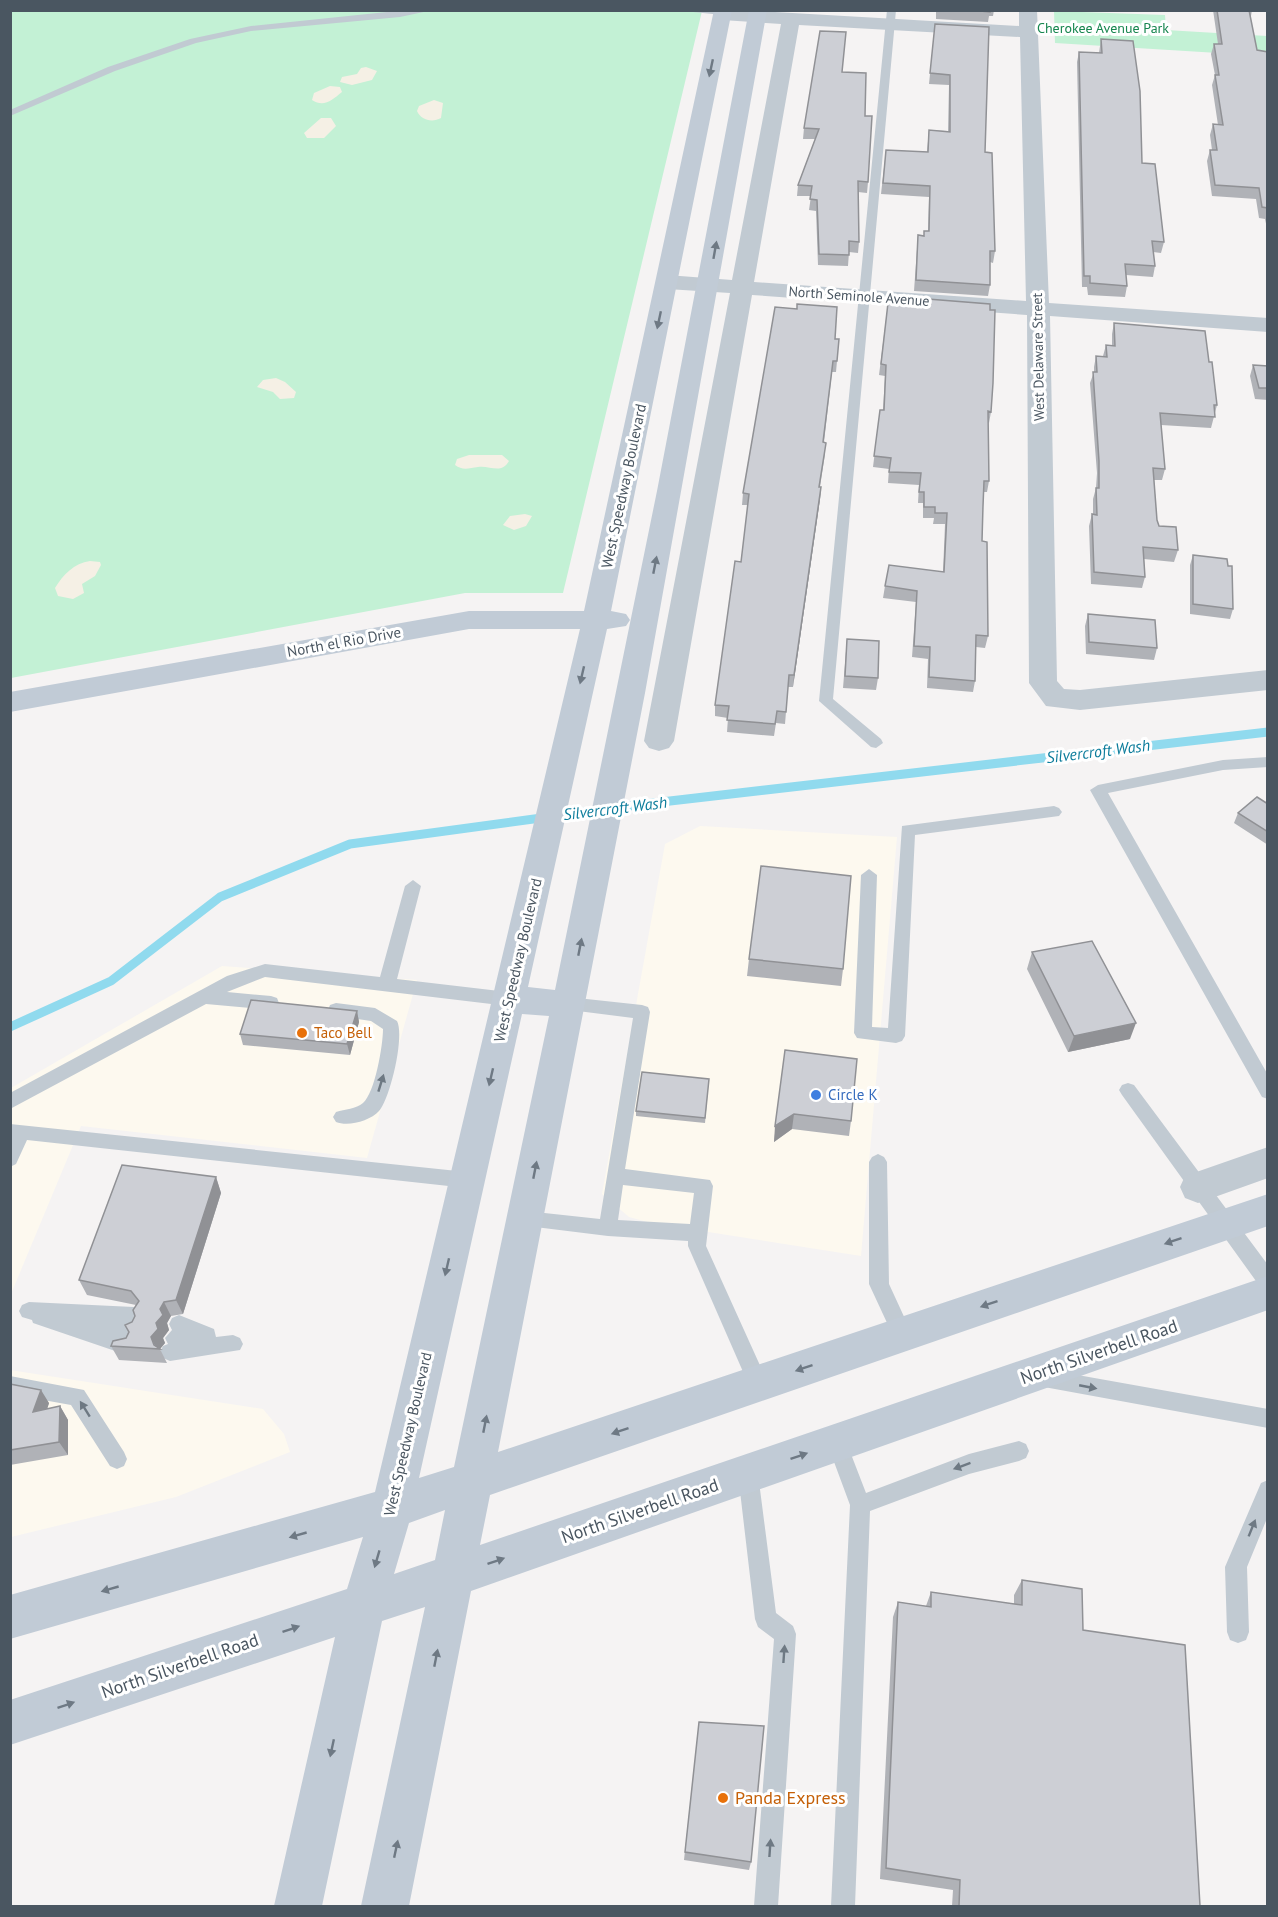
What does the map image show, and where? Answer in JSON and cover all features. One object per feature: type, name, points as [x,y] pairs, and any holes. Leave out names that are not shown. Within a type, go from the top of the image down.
[{"type":"main road","name":"West Speedway Boulevard","points":[[298,1906],[364,1605],[392,1508],[596,618],[722,13]]},
{"type":"main road","points":[[385,1906],[452,1576],[474,1481],[614,776],[709,285],[757,14]]},
{"type":"main road","name":"North el Rio Drive","points":[[10,702],[469,620],[596,618],[644,622]]},
{"type":"main road","points":[[508,999],[568,1004]]},
{"type":"main road","points":[[10,1617],[392,1508],[1268,1210]]},
{"type":"main road","name":"North Silverbell Road","points":[[10,1723],[452,1576],[1268,1293]]},
{"type":"street","points":[[722,13],[757,14],[791,19],[891,17],[1029,21]]},
{"type":"street","points":[[659,741],[744,287],[791,19]]},
{"type":"street","name":"West Delaware Street","points":[[1029,21],[1038,309],[1043,683],[1056,699],[1080,700],[1268,680]]},
{"type":"street","name":"North Seminole Avenue","points":[[667,282],[1268,325]]},
{"type":"street","name":"North el Rio Drive","points":[[644,622],[681,625]]},
{"type":"street","points":[[1198,1187],[1268,1162]]},
{"type":"lane","points":[[10,113],[33,107],[83,80],[195,41],[288,24],[368,20],[429,10]]},
{"type":"lane","points":[[678,10],[722,13]]},
{"type":"lane","points":[[876,743],[826,701],[891,17]]},
{"type":"lane","points":[[1268,762],[1222,765],[1098,790],[1268,1092]]},
{"type":"lane","points":[[869,874],[863,1033],[896,1036],[907,830],[1054,812]]},
{"type":"lane","points":[[387,984],[413,886]]},
{"type":"lane","points":[[10,1102],[233,981],[265,970],[508,999]]},
{"type":"lane","points":[[205,997],[287,1005]]},
{"type":"lane","points":[[568,1004],[642,1012],[608,1228]]},
{"type":"lane","points":[[322,1008],[375,1015],[391,1026],[392,1047],[374,1105],[363,1113],[342,1117]]},
{"type":"lane","points":[[1128,1090],[1198,1187],[1229,1223],[1268,1282]]},
{"type":"lane","points":[[10,1159],[16,1132],[467,1180]]},
{"type":"lane","points":[[878,1162],[879,1284],[902,1334]]},
{"type":"lane","points":[[615,1176],[704,1186],[697,1246],[758,1383]]},
{"type":"lane","points":[[526,1219],[608,1228],[697,1233]]},
{"type":"lane","points":[[129,1330],[28,1312],[129,1330]]},
{"type":"lane","points":[[233,1344],[175,1338],[233,1344]]},
{"type":"lane","points":[[1031,1376],[1268,1419]]},
{"type":"lane","points":[[10,1385],[77,1397],[117,1459]]},
{"type":"lane","points":[[837,1443],[860,1505],[843,1906]]},
{"type":"lane","points":[[860,1505],[969,1464],[1019,1452]]},
{"type":"lane","points":[[748,1474],[766,1618],[785,1634],[766,1906]]},
{"type":"lane","points":[[1238,1632],[1236,1567],[1268,1490]]},
{"type":"shaded area","points":[[700,826],[897,837],[861,1256],[651,1223],[629,1217],[602,1194],[665,844]]},
{"type":"shaded area","points":[[222,966],[417,980],[367,1158],[81,1126],[11,1294],[11,1088]]},
{"type":"shaded area","points":[[10,1370],[263,1409],[284,1434],[290,1452],[176,1497],[11,1537]]},
{"type":"green space","points":[[11,11],[702,11],[563,593],[465,593],[11,678]]},
{"type":"green space","name":"Cherokee Avenue Park","points":[[1054,11],[1165,15],[1166,30],[1267,36],[1267,56],[1055,43]]},
{"type":"sand","points":[[366,67],[377,71],[372,80],[352,85],[340,82],[342,77],[357,74],[361,68]]},
{"type":"sand","points":[[330,86],[340,87],[342,92],[324,103],[312,100],[314,93]]},
{"type":"sand","points":[[434,100],[443,103],[441,118],[431,120],[424,118],[417,111],[419,106]]},
{"type":"sand","points":[[321,118],[331,118],[336,126],[324,138],[307,138],[304,133]]},
{"type":"sand","points":[[276,378],[285,382],[296,392],[294,398],[280,399],[273,392],[257,387],[263,380]]},
{"type":"sand","points":[[469,455],[502,455],[509,461],[499,469],[482,467],[463,469],[455,465],[457,459]]},
{"type":"sand","points":[[525,514],[532,516],[526,526],[514,530],[503,525],[510,516]]},
{"type":"sand","points":[[90,561],[100,562],[101,565],[95,576],[82,584],[84,593],[73,599],[58,596],[55,588],[65,574],[79,564]]},
{"type":"building","points":[[1217,10],[1249,10],[1257,50],[1268,52],[1268,208],[1262,207],[1259,188],[1215,185],[1210,150],[1217,150],[1213,124],[1223,125],[1215,75],[1219,75],[1214,44],[1222,44]]},
{"type":"building","points":[[935,24],[989,27],[985,152],[992,153],[995,251],[990,251],[990,285],[916,280],[918,235],[924,236],[924,231],[929,231],[930,186],[883,183],[886,150],[928,152],[929,130],[950,132],[950,75],[930,73]]},
{"type":"building","points":[[820,31],[846,32],[842,72],[866,73],[865,116],[872,116],[868,182],[858,181],[859,242],[849,241],[849,255],[819,254],[817,200],[810,199],[812,186],[798,185],[819,129],[804,128]]},
{"type":"building","points":[[1101,39],[1133,41],[1140,91],[1142,163],[1155,164],[1164,242],[1152,241],[1155,266],[1125,264],[1127,286],[1090,283],[1090,276],[1084,276],[1079,52],[1102,53]]},
{"type":"building","points":[[915,298],[990,304],[990,310],[995,310],[991,412],[988,411],[989,481],[984,481],[982,541],[987,542],[988,636],[976,635],[975,681],[929,677],[930,647],[914,646],[917,591],[885,586],[889,565],[944,572],[947,513],[935,513],[935,507],[924,507],[924,492],[919,492],[921,473],[889,472],[891,458],[874,456],[880,410],[884,410],[886,365],[881,364],[888,303],[915,303]]},
{"type":"building","points":[[797,304],[837,307],[835,339],[839,339],[837,361],[833,361],[823,442],[826,443],[819,487],[821,487],[794,675],[789,675],[786,712],[777,711],[775,724],[727,720],[729,706],[715,705],[735,561],[741,562],[749,494],[743,493],[775,307],[797,309]]},
{"type":"building","points":[[1114,323],[1205,331],[1209,362],[1212,362],[1217,405],[1214,405],[1215,417],[1160,413],[1165,469],[1153,468],[1157,520],[1159,526],[1176,527],[1178,550],[1143,547],[1145,577],[1094,572],[1092,514],[1097,515],[1096,488],[1099,488],[1099,461],[1093,372],[1097,372],[1096,356],[1107,357],[1106,345],[1115,346]]},
{"type":"building","points":[[1253,365],[1268,366],[1268,388],[1259,388]]},
{"type":"building","points":[[1193,555],[1227,559],[1228,566],[1232,566],[1233,609],[1193,604]]},
{"type":"building","points":[[1088,614],[1155,620],[1157,648],[1089,642]]},
{"type":"building","points":[[847,639],[879,641],[878,678],[845,676]]},
{"type":"building","points":[[1257,797],[1268,804],[1268,832],[1238,813]]},
{"type":"building","points":[[761,866],[851,876],[843,969],[749,959]]},
{"type":"building","points":[[1092,941],[1136,1023],[1074,1036],[1032,952]]},
{"type":"building","name":"Taco Bell","points":[[251,1000],[357,1011],[347,1044],[240,1034]]},
{"type":"building","name":"Circle K","points":[[785,1050],[857,1059],[851,1121],[794,1114],[775,1126]]},
{"type":"building","points":[[642,1072],[709,1079],[705,1118],[636,1111]]},
{"type":"building","points":[[122,1165],[216,1177],[176,1300],[164,1302],[160,1309],[163,1315],[156,1323],[158,1329],[151,1337],[154,1345],[160,1349],[111,1346],[113,1341],[126,1338],[129,1332],[125,1325],[132,1322],[135,1316],[133,1310],[139,1301],[131,1291],[79,1280]]},
{"type":"building","points":[[10,1384],[41,1390],[33,1412],[60,1406],[59,1442],[10,1450]]},
{"type":"building","points":[[1022,1580],[1082,1589],[1083,1630],[1185,1645],[1200,1906],[959,1906],[960,1880],[886,1868],[898,1602],[931,1607],[931,1592],[1022,1605]]},
{"type":"building","name":"Panda Express","points":[[699,1722],[764,1726],[751,1862],[685,1852]]},
{"type":"waterway","name":"Silvercroft Wash","points":[[10,1027],[111,981],[220,897],[350,844],[644,804],[1268,732]]},
{"type":"place","name":"Taco Bell","points":[[302,1033]]},
{"type":"place","name":"Circle K","points":[[816,1095]]},
{"type":"place","name":"Panda Express","points":[[723,1798]]}]
